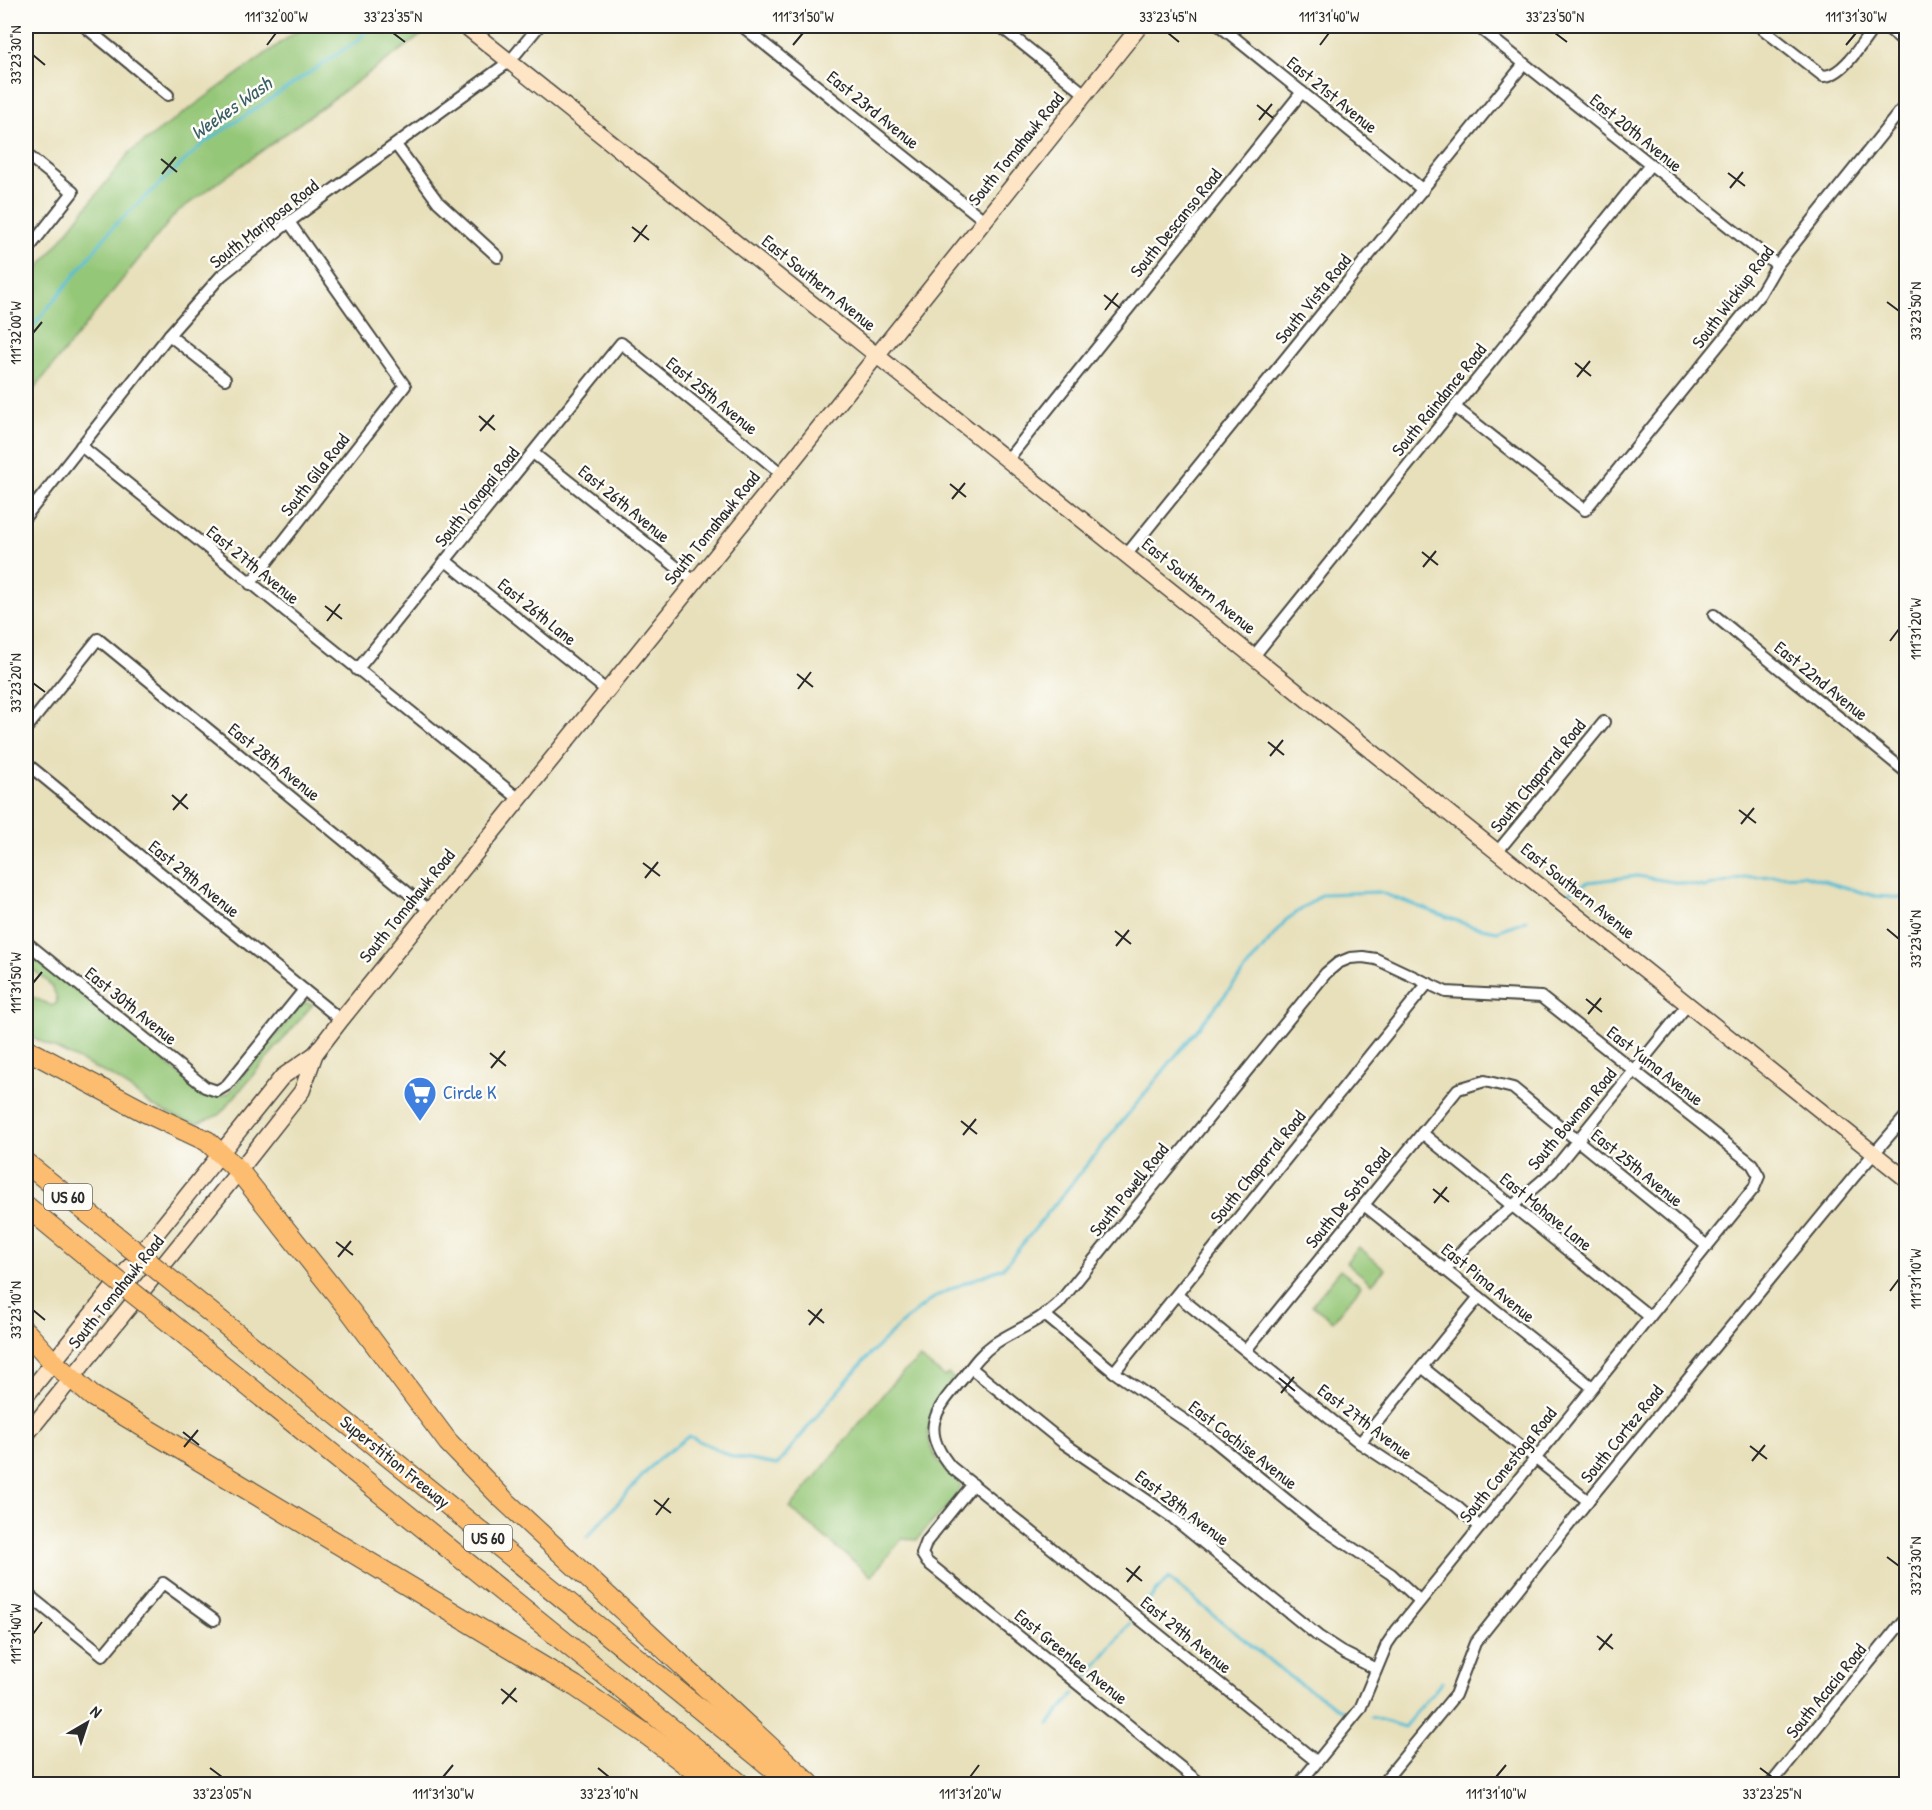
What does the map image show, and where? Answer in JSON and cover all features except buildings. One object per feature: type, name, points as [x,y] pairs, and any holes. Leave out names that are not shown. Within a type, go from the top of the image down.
[{"type":"highway","points":[[26,1049],[143,1111],[207,1141],[221,1154],[239,1171],[351,1312],[448,1442],[503,1499],[810,1785]]},
{"type":"highway","name":"Superstition Freeway","points":[[26,1163],[793,1785]]},
{"type":"highway","name":"Superstition Freeway","points":[[26,1206],[740,1785]]},
{"type":"highway","points":[[26,1332],[52,1362],[92,1396],[575,1686],[642,1731],[712,1785]]},
{"type":"main road","name":"East Southern Avenue","points":[[465,26],[878,354],[1906,1179]]},
{"type":"main road","name":"South Tomahawk Road","points":[[26,1396],[282,1077],[315,1054],[1140,26]]},
{"type":"main road","name":"South Tomahawk Road","points":[[26,1435],[302,1091],[315,1054]]},
{"type":"street","points":[[84,26],[168,95]]},
{"type":"street","name":"South Mariposa Road","points":[[26,516],[169,335],[221,276],[290,222],[510,61],[538,26]]},
{"type":"street","name":"East 23rd Avenue","points":[[742,26],[984,220]]},
{"type":"street","points":[[1000,26],[1085,94]]},
{"type":"street","name":"East 21st Avenue","points":[[1220,26],[1423,190]]},
{"type":"street","name":"East 20th Avenue","points":[[1477,26],[1777,265]]},
{"type":"street","points":[[1759,26],[1823,76],[1839,72],[1875,26]]},
{"type":"street","points":[[1772,36],[1780,26]]},
{"type":"street","points":[[1885,26],[1906,43]]},
{"type":"street","name":"South Vista Road","points":[[1127,554],[1524,64]]},
{"type":"street","name":"South Descanso Road","points":[[1008,459],[1302,92]]},
{"type":"street","name":"South Wickiup Road","points":[[1455,407],[1585,510],[1760,294],[1777,265],[1906,104]]},
{"type":"street","points":[[396,145],[438,202],[498,257]]},
{"type":"street","points":[[26,154],[73,192],[26,252]]},
{"type":"street","name":"South Raindance Road","points":[[1254,656],[1650,165]]},
{"type":"street","name":"South Gila Road","points":[[250,584],[405,386],[290,222]]},
{"type":"street","points":[[169,335],[225,379]]},
{"type":"street","name":"South Yavapai Road","points":[[357,670],[621,343]]},
{"type":"street","name":"East 25th Avenue","points":[[621,343],[782,474]]},
{"type":"street","name":"East 27th Avenue","points":[[81,446],[519,798]]},
{"type":"street","name":"East 26th Avenue","points":[[533,453],[694,581]]},
{"type":"street","name":"East 26th Lane","points":[[446,561],[606,690]]},
{"type":"street","name":"East 22nd Avenue","points":[[1714,615],[1906,772]]},
{"type":"street","name":"East 28th Avenue","points":[[26,729],[98,639],[429,910]]},
{"type":"street","name":"South Chaparral Road","points":[[1498,851],[1604,722]]},
{"type":"street","name":"East 29th Avenue","points":[[26,763],[341,1020]]},
{"type":"street","name":"East 30th Avenue","points":[[26,942],[205,1087],[217,1091],[227,1085],[304,990]]},
{"type":"street","name":"East Yuma Avenue","points":[[1350,958],[1376,959],[1446,992],[1541,998],[1752,1164],[1759,1176]]},
{"type":"street","name":"South Powell Road","points":[[933,1434],[935,1418],[943,1402],[982,1353],[1046,1316],[1326,973],[1338,963],[1350,958]]},
{"type":"street","name":"South Chaparral Road","points":[[1114,1372],[1428,983]]},
{"type":"street","name":"South Bowman Road","points":[[1445,1270],[1467,1245],[1552,1172],[1688,1004]]},
{"type":"street","name":"East 25th Avenue","points":[[1485,1081],[1513,1088],[1707,1246]]},
{"type":"street","name":"South De Soto Road","points":[[1246,1350],[1458,1089],[1485,1081]]},
{"type":"street","name":"South Cortez Road","points":[[1383,1785],[1455,1695],[1475,1643],[1906,1116]]},
{"type":"street","name":"East Mohave Lane","points":[[1422,1132],[1649,1316]]},
{"type":"street","name":"South Conestoga Road","points":[[1299,1785],[1360,1709],[1387,1644],[1419,1600],[1754,1188],[1759,1176]]},
{"type":"street","name":"East Pima Avenue","points":[[1364,1205],[1592,1387]]},
{"type":"street","name":"East 27th Avenue","points":[[1177,1295],[1360,1443],[1456,1506],[1480,1527]]},
{"type":"street","points":[[1360,1443],[1479,1297]]},
{"type":"street","name":"East Cochise Avenue","points":[[1046,1316],[1114,1372],[1212,1439],[1315,1523],[1391,1574],[1419,1600]]},
{"type":"street","points":[[1422,1367],[1588,1502]]},
{"type":"street","name":"East 28th Avenue","points":[[971,1368],[1065,1444],[1173,1518],[1318,1636],[1344,1653],[1376,1669]]},
{"type":"street","name":"East 29th Avenue","points":[[933,1434],[939,1451],[951,1467],[1317,1762]]},
{"type":"street","name":"East Greenlee Avenue","points":[[973,1484],[927,1541],[922,1554],[927,1562],[1201,1785]]},
{"type":"street","points":[[26,1593],[103,1655],[163,1583],[214,1620]]},
{"type":"street","name":"South Acacia Road","points":[[1771,1785],[1906,1617]]},
{"type":"green space","points":[[304,26],[428,26],[431,28],[176,213],[26,399],[26,284],[130,152]]},
{"type":"green space","points":[[26,950],[203,1093],[210,1096],[229,1093],[301,1005],[313,1004],[219,1115],[197,1123],[185,1121],[154,1107],[115,1078],[26,1034],[26,994],[52,1006],[57,1003],[51,986],[26,964]]},
{"type":"green space","points":[[1359,1247],[1385,1269],[1372,1284],[1346,1262]]},
{"type":"green space","points":[[1340,1270],[1361,1286],[1333,1321],[1312,1305]]},
{"type":"green space","points":[[920,1358],[945,1377],[948,1374],[954,1379],[935,1407],[931,1417],[929,1438],[938,1460],[961,1485],[953,1500],[917,1540],[902,1539],[871,1576],[790,1508],[894,1381]]},
{"type":"waterway","name":"Weekes Wash","points":[[26,335],[115,225],[204,143],[360,39],[369,26]]},
{"type":"waterway","points":[[1568,893],[1588,882],[1637,876],[1705,887],[1749,877],[1803,875],[1875,896],[1906,898]]},
{"type":"waterway","points":[[587,1537],[657,1460],[689,1436],[733,1457],[777,1465],[849,1378],[909,1317],[948,1290],[1003,1268],[1286,920],[1323,894],[1379,892],[1471,926],[1497,931],[1526,920]]},
{"type":"waterway","points":[[1142,1608],[1168,1578],[1290,1677],[1343,1711]]},
{"type":"waterway","points":[[1086,1678],[1130,1623]]},
{"type":"waterway","points":[[1371,1717],[1404,1727],[1442,1682]]},
{"type":"waterway","points":[[1049,1724],[1074,1694]]},
{"type":"waterway","points":[[665,1784],[669,1783]]},
{"type":"place","name":"Circle K","points":[[420,1122]]}]
